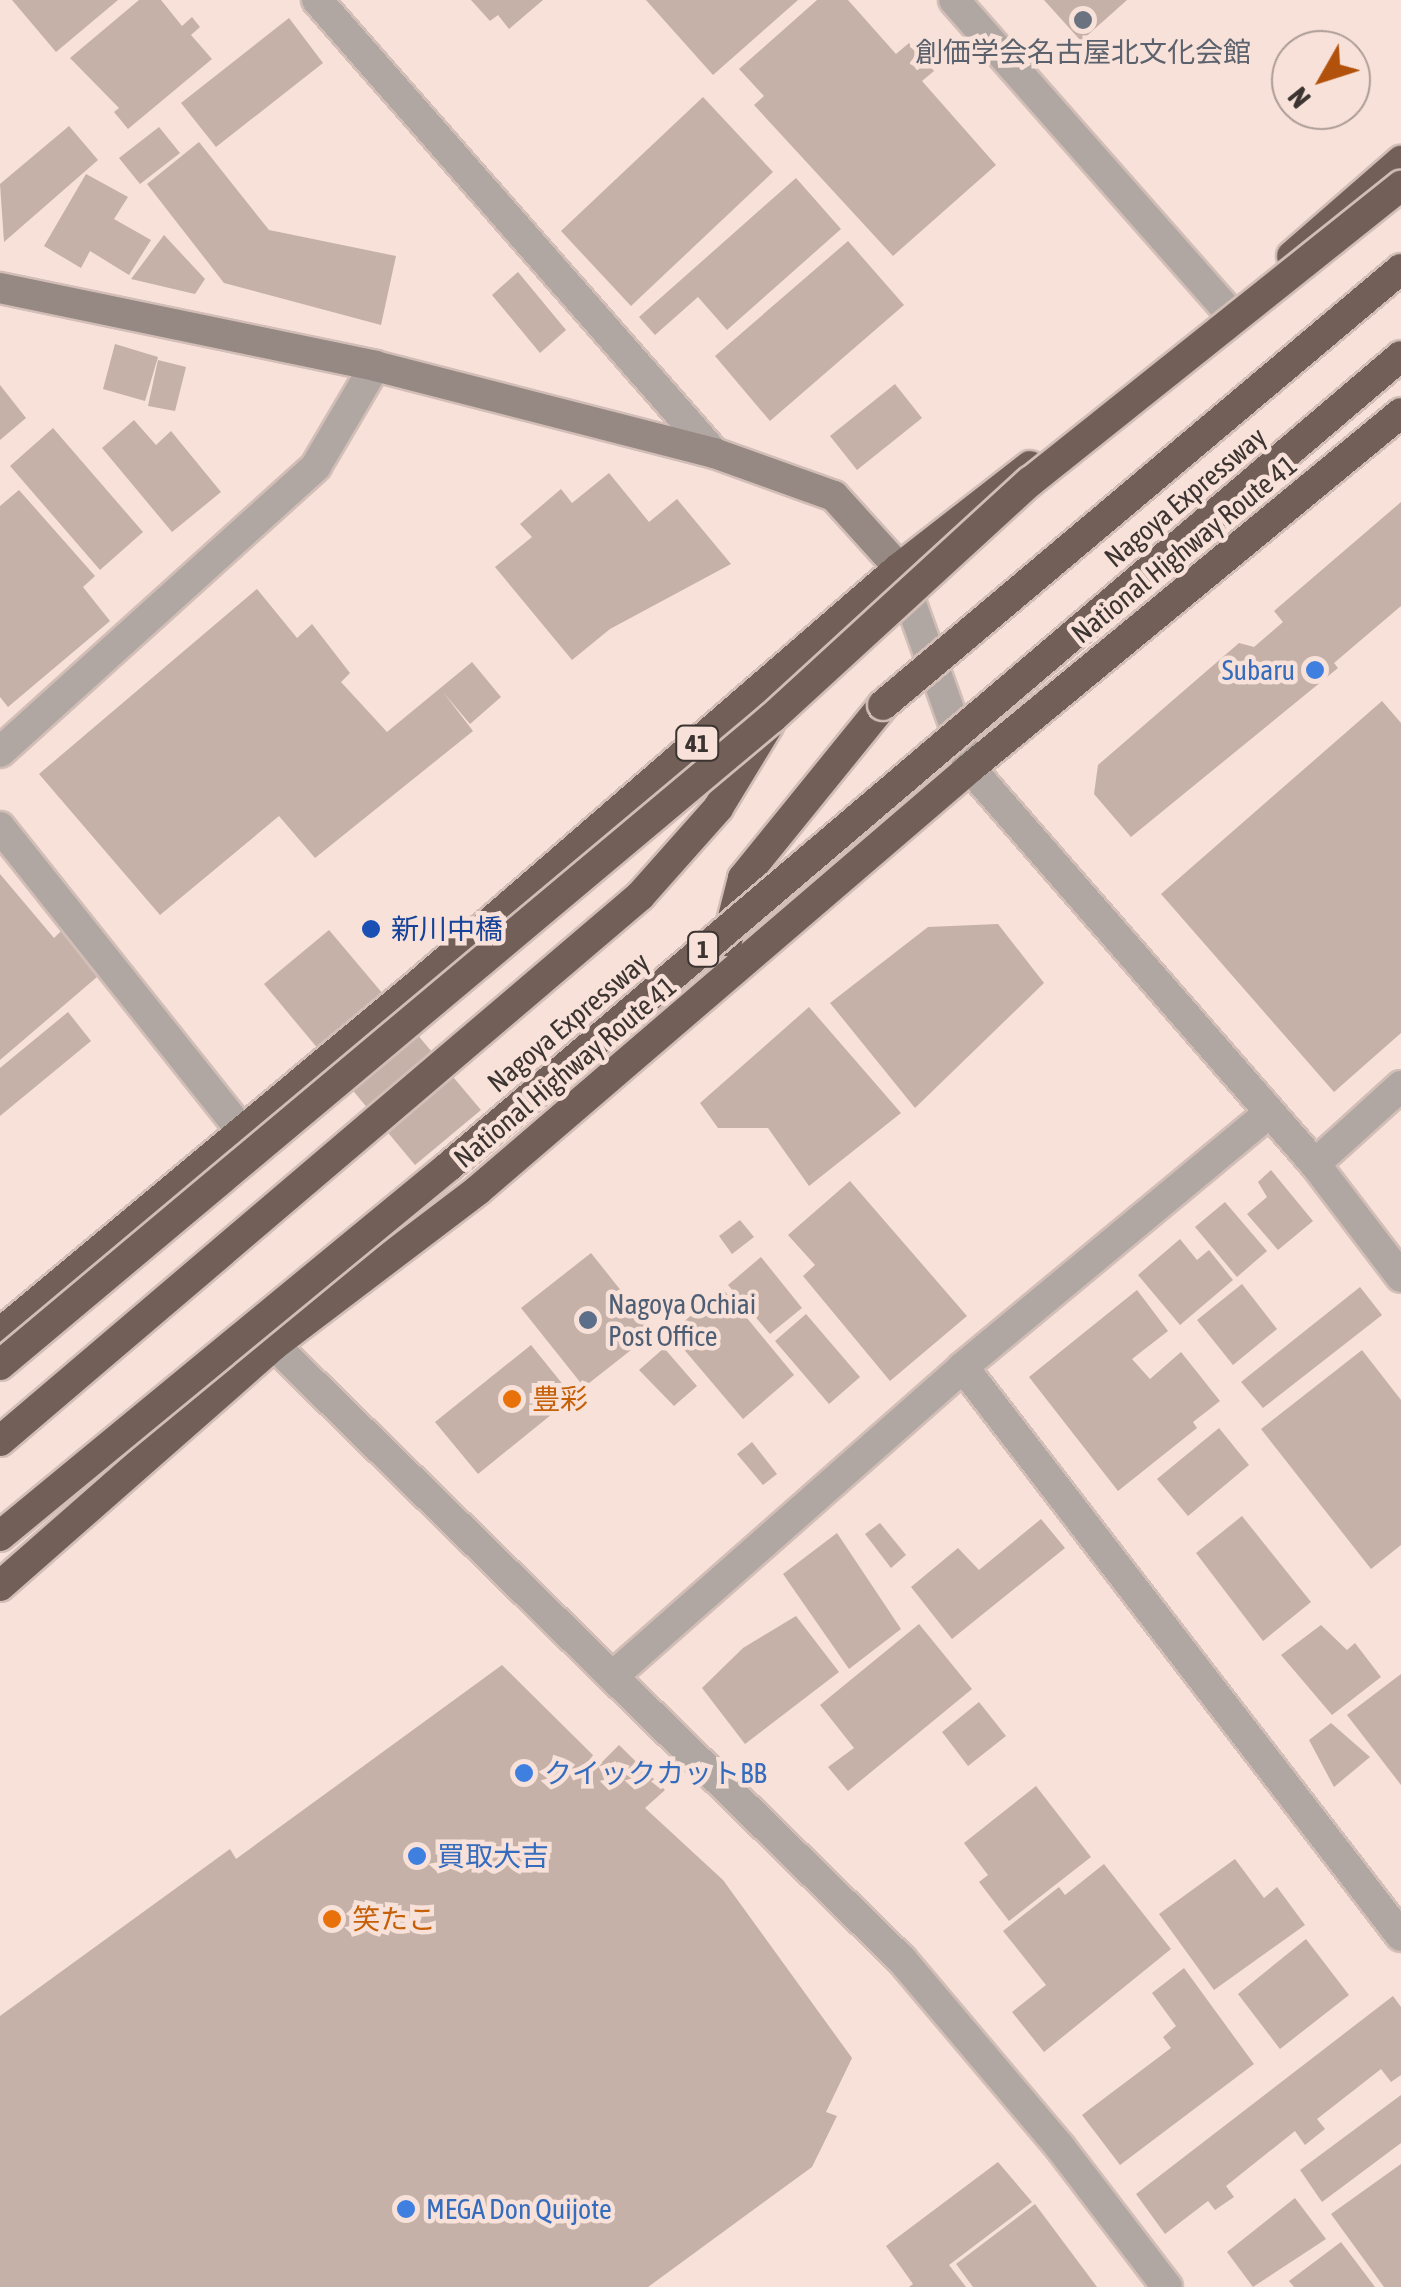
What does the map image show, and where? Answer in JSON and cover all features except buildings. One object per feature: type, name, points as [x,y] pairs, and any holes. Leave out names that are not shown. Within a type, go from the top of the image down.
[{"type":"highway","name":"41","points":[[0,1334],[898,568],[1228,312],[1401,161]]},
{"type":"highway","points":[[0,1365],[772,718],[1030,482],[1401,186]]},
{"type":"highway","points":[[478,1190],[493,1155],[724,951],[744,878],[882,706],[1401,268]]},
{"type":"highway","name":"Nagoya Expressway","points":[[0,1536],[448,1167],[1401,356]]},
{"type":"highway","name":"National Highway Route 41","points":[[0,1586],[274,1345],[478,1190],[970,768],[1401,412]]},
{"type":"highway","points":[[0,1441],[640,896],[718,808],[772,718]]},
{"type":"street","points":[[316,0],[714,453]]},
{"type":"street","points":[[954,0],[1228,312]]},
{"type":"street","points":[[0,288],[375,366],[714,453],[834,496],[898,568],[970,768],[1315,1164],[1401,1277]]},
{"type":"street","points":[[0,752],[316,466],[375,366]]},
{"type":"street","points":[[0,827],[242,1131]]},
{"type":"street","points":[[1315,1164],[1401,1086]]},
{"type":"street","points":[[613,1676],[963,1367],[1268,1114]]},
{"type":"street","points":[[274,1345],[902,1960],[1060,2147],[1166,2287]]},
{"type":"street","points":[[963,1367],[1401,1936]]},
{"type":"place","name":"創価学会名古屋北文化会館","points":[[1083,20]]},
{"type":"place","name":"Subaru","points":[[1315,670]]},
{"type":"place","name":"新川中橋","points":[[371,929]]},
{"type":"place","name":"Nagoya Ochiai Post Office","points":[[588,1320]]},
{"type":"place","name":"豊彩","points":[[512,1399]]},
{"type":"place","name":"クイックカットBB","points":[[524,1773]]},
{"type":"place","name":"買取大吉","points":[[417,1856]]},
{"type":"place","name":"笑たこ","points":[[332,1919]]},
{"type":"place","name":"MEGA Don Quijote","points":[[406,2209]]}]
